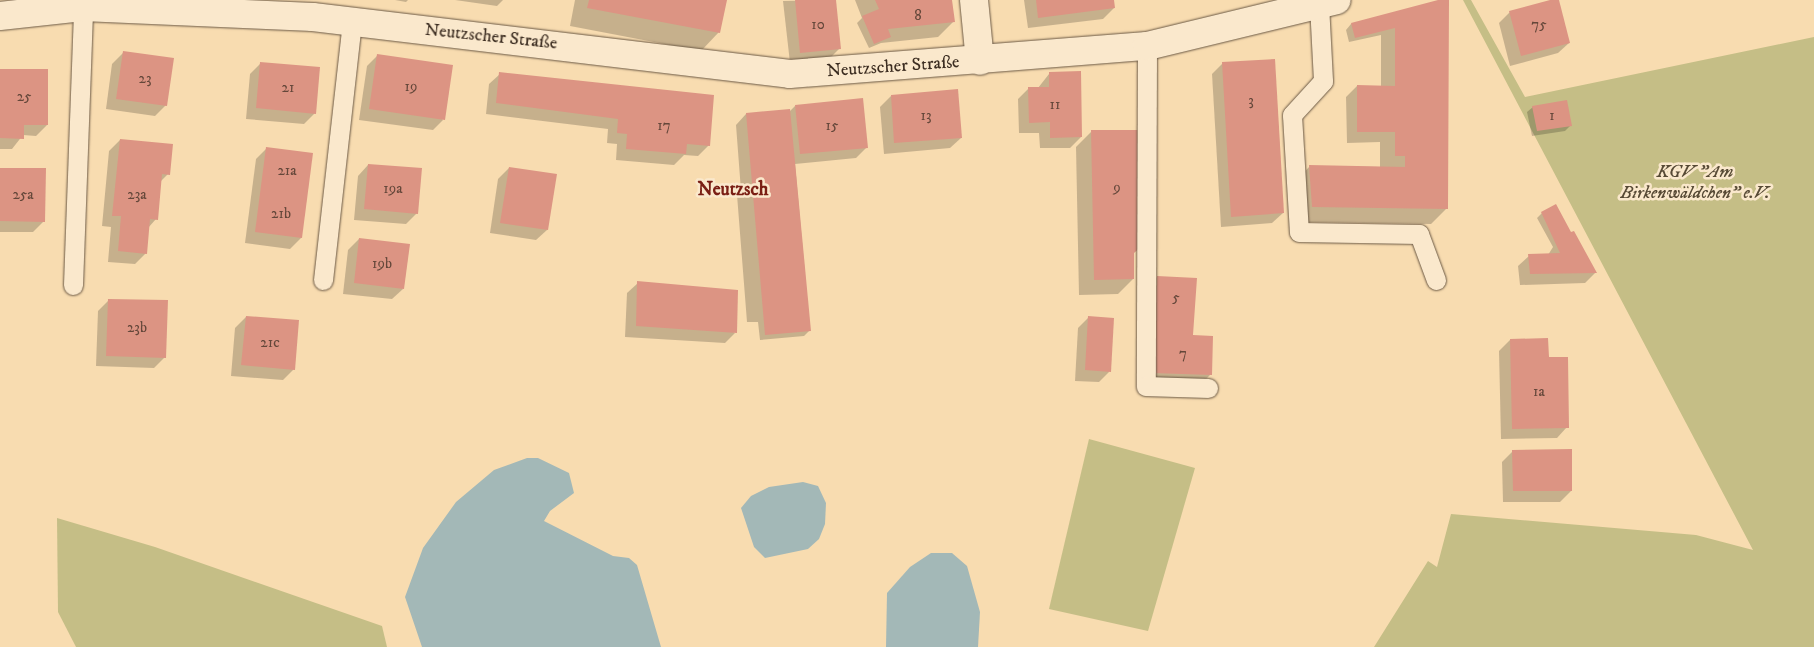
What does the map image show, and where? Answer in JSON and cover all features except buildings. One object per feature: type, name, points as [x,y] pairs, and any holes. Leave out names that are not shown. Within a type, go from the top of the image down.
[{"type":"street","name":"Neutzscher Straße","points":[[974,0],[980,61]]},
{"type":"street","name":"Neutzscher Straße","points":[[0,16],[70,4],[277,15],[352,22],[790,74],[980,61],[1147,46],[1328,2]]},
{"type":"lane","points":[[1328,2],[1323,80],[1292,115],[1299,232],[1419,234],[1436,280]]},
{"type":"lane","points":[[70,4],[73,286]]},
{"type":"lane","points":[[323,280],[352,22]]},
{"type":"lane","points":[[1147,46],[1146,386],[1208,388]]},
{"type":"green space","name":"KGV \"Am Birkenwäldchen\" e.V.","points":[[1463,0],[1471,0],[1525,97],[1814,37],[1814,647],[1374,647],[1428,561],[1437,567],[1451,514],[1696,535],[1753,550]]},
{"type":"green space","points":[[1089,439],[1195,468],[1148,631],[1049,609]]},
{"type":"green space","points":[[57,518],[155,547],[382,626],[387,647],[76,647],[58,612]]},
{"type":"shaded area","points":[[527,458],[538,458],[569,473],[574,493],[550,511],[544,521],[613,556],[629,558],[637,565],[661,647],[422,647],[405,597],[423,548],[456,502],[494,470]]},
{"type":"shaded area","points":[[803,482],[818,486],[826,503],[825,524],[819,539],[808,549],[765,558],[754,547],[741,508],[751,496],[769,487]]},
{"type":"shaded area","points":[[931,553],[952,553],[967,566],[980,612],[978,647],[886,647],[887,593],[910,567]]},
{"type":"district","name":"Neutzsch","points":[[733,190]]}]
